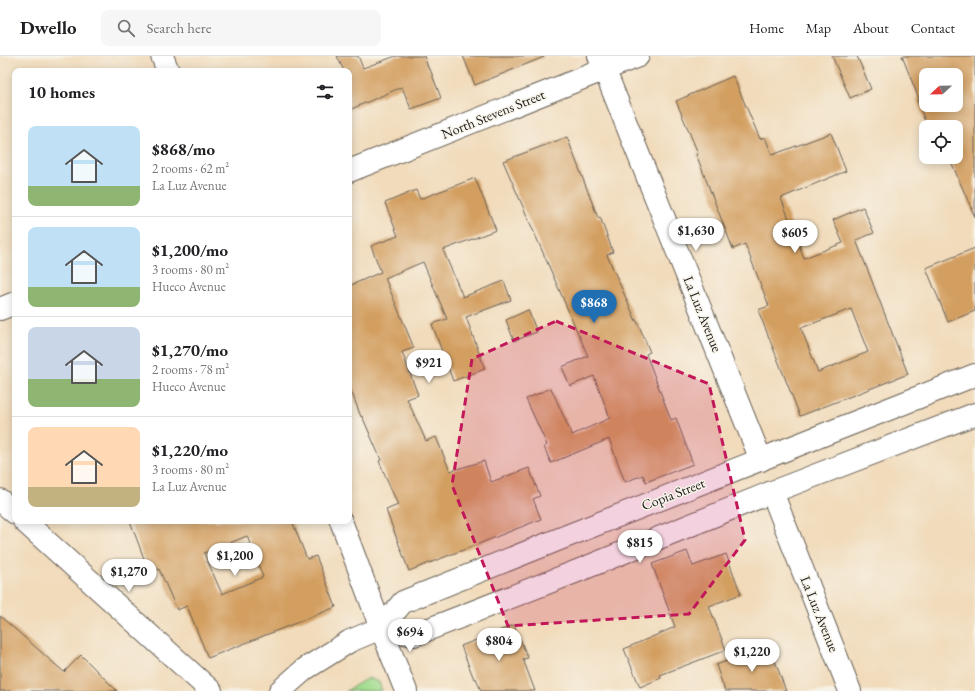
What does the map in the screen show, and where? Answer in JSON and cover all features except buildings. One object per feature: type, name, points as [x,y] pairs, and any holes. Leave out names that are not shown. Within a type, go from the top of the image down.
[{"type":"street","points":[[162,56],[167,68]]},
{"type":"street","name":"North Stevens Street","points":[[352,170],[602,63],[638,56]]},
{"type":"street","name":"La Luz Avenue","points":[[602,63],[761,460]]},
{"type":"street","points":[[0,309],[12,305]]},
{"type":"street","name":"Copia Street","points":[[280,691],[305,669],[350,641],[381,628],[403,602],[975,375]]},
{"type":"street","points":[[381,628],[414,635],[580,570],[772,492],[975,414]]},
{"type":"street","name":"La Luz Avenue","points":[[772,492],[850,691]]},
{"type":"street","points":[[0,500],[12,510]]},
{"type":"street","points":[[27,524],[211,691]]},
{"type":"street","points":[[342,524],[406,691]]},
{"type":"highlighted area","points":[[556,321],[709,384],[745,540],[689,614],[508,626],[452,485],[472,359]]},
{"type":"green space","points":[[368,678],[379,682],[382,691],[346,691]]}]
